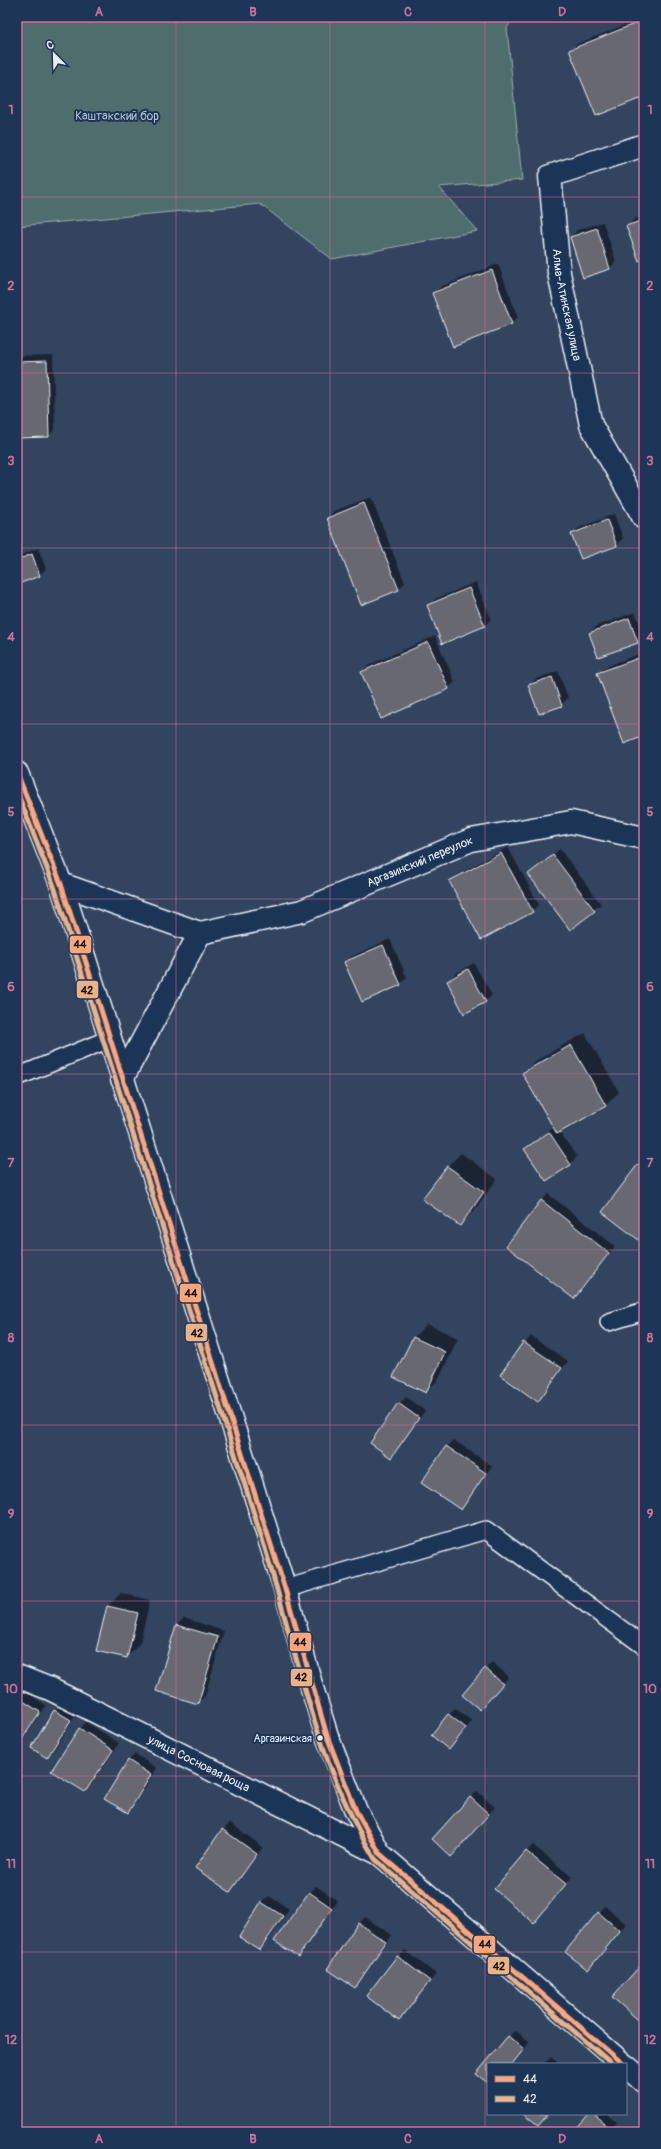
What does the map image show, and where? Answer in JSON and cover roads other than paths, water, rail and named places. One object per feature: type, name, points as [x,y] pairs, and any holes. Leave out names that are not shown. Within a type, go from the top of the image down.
[{"type":"street","name":"Алма-Атинская улица","points":[[644,145],[550,176],[559,273],[590,425],[644,518]]},
{"type":"street","points":[[17,773],[61,884],[285,1589],[312,1688],[327,1736],[356,1811],[380,1854],[623,2063]]},
{"type":"street","name":"Аргазинский переулок","points":[[200,933],[302,912],[470,840],[571,822],[644,838]]},
{"type":"street","points":[[61,884],[200,933],[122,1079]]},
{"type":"street","name":"улица Сосновая роща","points":[[17,1676],[50,1689],[380,1854]]},
{"type":"street","points":[[627,2067],[644,2082]]},
{"type":"lane","points":[[17,1077],[109,1039]]},
{"type":"lane","points":[[609,1322],[644,1310]]},
{"type":"lane","points":[[285,1589],[486,1530],[644,1646]]},
{"type":"place","name":"Аргазинская","points":[[320,1738]]},
{"type":"park label","name":"Каштакский бор","points":[[117,116]]}]
